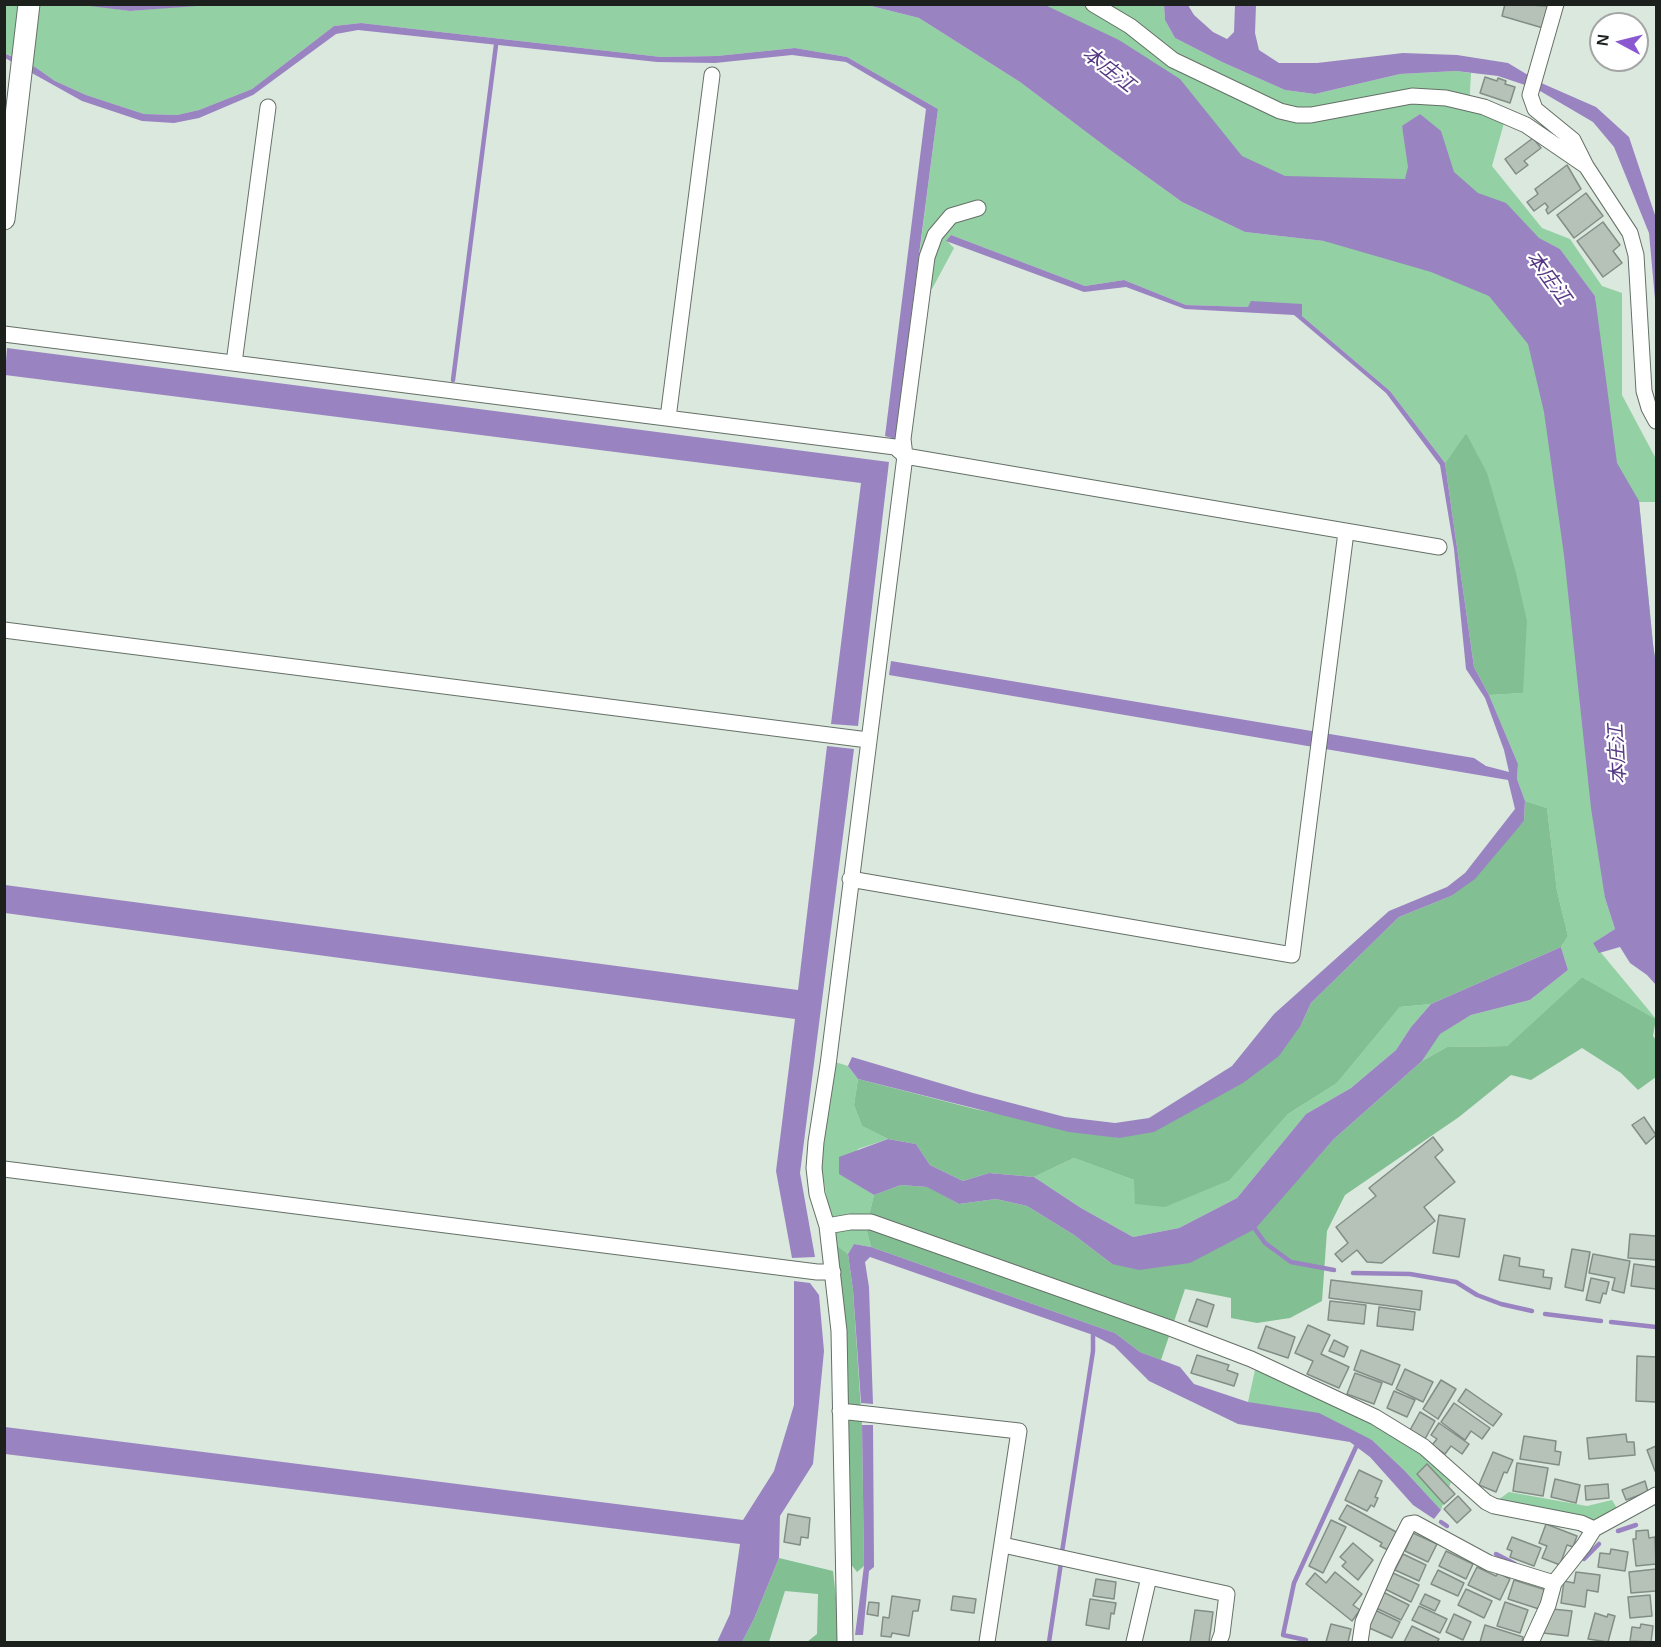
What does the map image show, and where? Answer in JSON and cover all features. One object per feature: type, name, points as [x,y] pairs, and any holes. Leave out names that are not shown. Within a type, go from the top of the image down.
[{"type":"street","points":[[4,219],[29,4]]},
{"type":"street","points":[[1094,4],[1130,26],[1173,60],[1280,111],[1311,115],[1412,96],[1446,98],[1484,107],[1526,125],[1586,166]]},
{"type":"street","points":[[1556,4],[1530,95],[1534,109],[1573,140],[1586,166],[1630,234],[1636,255],[1644,391],[1656,421]]},
{"type":"street","points":[[668,418],[712,75]]},
{"type":"street","points":[[234,363],[268,107]]},
{"type":"street","points":[[845,1642],[839,1331],[827,1226],[817,1194],[814,1168],[905,456],[903,439],[927,257],[935,235],[951,216],[978,208]]},
{"type":"street","points":[[4,334],[895,447],[905,456],[1439,547]]},
{"type":"street","points":[[850,879],[1292,955],[1346,532]]},
{"type":"street","points":[[4,630],[868,740]]},
{"type":"street","points":[[4,1169],[832,1272]]},
{"type":"street","points":[[827,1226],[850,1221],[871,1222],[1251,1359],[1375,1417],[1424,1447],[1486,1502],[1494,1506],[1581,1523],[1594,1529]]},
{"type":"street","points":[[840,1411],[1019,1431],[987,1642]]},
{"type":"street","points":[[1531,1642],[1548,1605],[1554,1583],[1594,1529],[1656,1495]]},
{"type":"street","points":[[1360,1642],[1363,1622],[1409,1524],[1415,1523],[1489,1563],[1554,1583]]},
{"type":"street","points":[[1003,1545],[1227,1594],[1222,1634],[1218,1642]]},
{"type":"street","points":[[1134,1642],[1149,1577]]},
{"type":"green space","points":[[82,4],[130,11],[210,4],[867,5],[919,18],[1020,82],[1182,202],[1245,232],[1324,241],[1447,247],[1559,367],[1605,898],[1615,929],[1593,943],[1656,1019],[1582,977],[1507,1046],[1447,1047],[1422,1061],[1439,1034],[1471,1015],[1530,1000],[1568,970],[1561,947],[1568,936],[1557,891],[1547,808],[1525,801],[1517,779],[1518,764],[1489,695],[1523,693],[1466,433],[1445,463],[1390,391],[1302,316],[1302,304],[1248,307],[1186,305],[1124,280],[1085,286],[951,235],[947,241],[954,248],[932,289],[915,288],[938,109],[847,57],[795,48],[717,56],[661,57],[361,23],[334,26],[252,89],[199,110],[177,115],[144,114],[86,95],[55,81],[35,67],[5,53],[4,5]]},
{"type":"green space","points":[[1045,5],[1164,5],[1165,20],[1175,38],[1285,90],[1315,94],[1400,74],[1456,71],[1471,73],[1469,108],[1504,123],[1492,166],[1542,228],[1570,239],[1602,286],[1622,293],[1622,395],[1656,459],[1656,502],[1639,502],[1656,665],[1656,894],[1595,296],[1560,249],[1451,194],[1420,114],[1402,127],[1425,184],[1279,190]]},
{"type":"green space","points":[[1466,433],[1487,473],[1516,573],[1527,621],[1523,693],[1489,695],[1474,667],[1445,463]]},
{"type":"green space","points":[[1525,801],[1547,808],[1557,891],[1568,936],[1561,947],[1431,1004],[1400,1007],[1337,1083],[1288,1114],[1230,1180],[1165,1207],[1135,1204],[1134,1180],[1074,1158],[1034,1177],[989,1173],[963,1181],[930,1165],[916,1144],[888,1139],[862,1126],[854,1105],[858,1079],[975,1109],[1119,1138],[1301,1025],[1311,1003],[1399,917],[1451,896],[1524,821]]},
{"type":"green space","points":[[1582,977],[1656,1019],[1653,1036],[1656,1040],[1656,1077],[1638,1090],[1621,1073],[1582,1048],[1531,1080],[1511,1075],[1459,1117],[1345,1195],[1327,1231],[1322,1301],[1290,1318],[1257,1323],[1231,1318],[1231,1298],[1185,1289],[1161,1360],[1140,1352],[1115,1333],[871,1247],[866,1228],[874,1195],[901,1185],[928,1187],[959,1204],[996,1199],[1027,1206],[1074,1235],[1112,1264],[1302,1175],[1334,1139],[1422,1061],[1447,1047],[1507,1046]]},
{"type":"green space","points":[[1431,1004],[1411,1027],[1396,1050],[1351,1088],[1306,1114],[1237,1198],[1179,1228],[1133,1237],[1081,1208],[1034,1177],[1074,1158],[1134,1180],[1230,1180],[1288,1114],[1337,1083],[1400,1007]]},
{"type":"green space","points":[[835,1062],[848,1066],[858,1079],[854,1105],[862,1126],[888,1139],[858,1149],[840,1174],[874,1195],[866,1228],[871,1247],[854,1244],[848,1254],[835,1244],[821,1165]]},
{"type":"green space","points":[[835,1244],[848,1254],[853,1290],[862,1425],[864,1566],[857,1572],[850,1563],[842,1292]]},
{"type":"green space","points":[[1255,1370],[1371,1421],[1419,1452],[1451,1482],[1441,1510],[1372,1440],[1248,1402]]},
{"type":"green space","points":[[1509,1492],[1587,1506],[1612,1500],[1618,1510],[1596,1521],[1498,1500]]},
{"type":"green space","points":[[779,1558],[833,1571],[840,1632],[839,1642],[807,1642],[817,1634],[818,1594],[785,1591],[769,1642],[742,1642]]},
{"type":"water","points":[[210,4],[130,11],[82,5]]},
{"type":"water","name":"本庄江","points":[[867,5],[1045,5],[1119,40],[1180,79],[1242,156],[1285,176],[1405,179],[1408,167],[1402,126],[1420,114],[1441,131],[1454,172],[1478,193],[1506,203],[1539,238],[1560,249],[1595,296],[1617,463],[1639,501],[1656,665],[1656,985],[1647,975],[1630,963],[1620,947],[1599,953],[1593,943],[1615,929],[1605,898],[1591,808],[1564,555],[1544,412],[1528,344],[1489,296],[1431,272],[1324,241],[1245,232],[1182,202],[1020,82],[919,18]]},
{"type":"water","points":[[1164,5],[1188,5],[1194,15],[1213,32],[1227,39],[1234,32],[1235,5],[1256,5],[1255,33],[1259,50],[1279,63],[1317,63],[1403,53],[1457,55],[1508,63],[1528,75],[1525,85],[1498,76],[1456,71],[1400,74],[1315,94],[1285,90],[1175,38],[1165,20]]},
{"type":"water","points":[[361,23],[661,57],[717,56],[795,48],[847,57],[938,109],[895,439],[885,436],[926,109],[846,62],[792,55],[715,63],[657,62],[358,30],[336,34],[253,95],[199,118],[174,123],[142,121],[82,101],[5,58],[4,53],[86,95],[144,114],[177,115],[199,110],[252,89],[334,26]]},
{"type":"water","points":[[1539,82],[1596,107],[1629,137],[1656,218],[1656,310],[1649,233],[1614,147],[1593,122],[1535,88]]},
{"type":"water","points":[[951,235],[1085,286],[1124,280],[1186,305],[1248,307],[1251,301],[1302,304],[1302,316],[1390,391],[1445,463],[1474,667],[1489,695],[1518,764],[1517,779],[1525,801],[1524,821],[1475,879],[1451,896],[1399,917],[1311,1003],[1301,1025],[1279,1056],[1243,1083],[1154,1132],[1119,1138],[1069,1132],[858,1079],[848,1066],[852,1057],[973,1093],[1065,1117],[1115,1123],[1149,1118],[1232,1066],[1274,1014],[1389,911],[1447,887],[1465,873],[1515,809],[1508,780],[889,675],[891,661],[1474,758],[1486,766],[1509,772],[1504,750],[1485,698],[1466,669],[1454,549],[1440,465],[1386,393],[1294,315],[1185,309],[1126,287],[1084,292],[946,241]]},
{"type":"water","points":[[7,348],[889,462],[858,726],[831,724],[861,483],[5,375]]},
{"type":"water","points":[[827,746],[854,749],[800,1173],[815,1257],[792,1258],[776,1171],[795,1019],[5,913],[5,885],[798,990]]},
{"type":"water","points":[[1561,947],[1568,970],[1530,1000],[1471,1015],[1440,1034],[1422,1061],[1334,1139],[1255,1229],[1190,1263],[1139,1270],[1112,1264],[1074,1235],[1027,1206],[996,1199],[959,1204],[927,1187],[901,1185],[874,1195],[839,1174],[839,1157],[888,1139],[916,1144],[930,1165],[963,1181],[989,1173],[1034,1177],[1081,1208],[1133,1237],[1179,1228],[1237,1198],[1306,1114],[1351,1088],[1396,1050],[1411,1027],[1431,1004]]},
{"type":"water","points":[[854,1244],[871,1247],[1115,1333],[1140,1352],[1180,1367],[1194,1384],[1248,1402],[1319,1413],[1372,1440],[1441,1510],[1434,1519],[1413,1505],[1370,1457],[1350,1442],[1238,1424],[1149,1381],[1114,1346],[1093,1335],[870,1257],[865,1262],[869,1287],[873,1404],[861,1403],[853,1290],[848,1254]]},
{"type":"water","points":[[794,1281],[810,1283],[819,1295],[824,1351],[813,1464],[780,1516],[779,1558],[742,1642],[717,1642],[730,1614],[740,1544],[5,1454],[5,1427],[743,1520],[774,1471],[794,1405]]},
{"type":"water","points":[[862,1425],[873,1425],[874,1567],[869,1571],[863,1635],[855,1635],[864,1566]]},
{"type":"building","points":[[1505,4],[1550,6],[1543,28],[1502,16]]},
{"type":"building","points":[[1485,77],[1497,81],[1498,78],[1506,81],[1505,84],[1515,87],[1510,103],[1480,93]]},
{"type":"building","points":[[1533,138],[1541,148],[1524,161],[1528,165],[1516,174],[1505,159]]},
{"type":"building","points":[[1567,165],[1581,189],[1548,214],[1546,210],[1548,207],[1545,203],[1534,211],[1527,202],[1538,194],[1535,189]]},
{"type":"building","points":[[1586,193],[1603,216],[1574,238],[1557,215]]},
{"type":"building","points":[[1603,222],[1620,245],[1613,251],[1622,263],[1603,277],[1577,241]]},
{"type":"building","points":[[1644,1117],[1656,1135],[1646,1144],[1632,1125]]},
{"type":"building","points":[[1433,1137],[1443,1150],[1435,1157],[1455,1182],[1424,1207],[1435,1221],[1382,1263],[1367,1262],[1357,1250],[1342,1262],[1335,1254],[1348,1243],[1336,1227],[1376,1196],[1369,1188]]},
{"type":"building","points":[[1439,1215],[1465,1219],[1459,1257],[1433,1253]]},
{"type":"building","points":[[1630,1234],[1656,1236],[1656,1260],[1628,1258]]},
{"type":"building","points":[[1572,1249],[1590,1252],[1583,1291],[1565,1287]]},
{"type":"building","points":[[1593,1254],[1630,1261],[1624,1293],[1612,1290],[1615,1278],[1589,1273]]},
{"type":"building","points":[[1504,1255],[1520,1258],[1519,1266],[1544,1270],[1543,1277],[1552,1278],[1550,1289],[1499,1280]]},
{"type":"building","points":[[1634,1264],[1656,1267],[1656,1289],[1631,1286]]},
{"type":"building","points":[[1591,1278],[1609,1282],[1606,1294],[1603,1293],[1600,1303],[1586,1300]]},
{"type":"building","points":[[1331,1280],[1422,1291],[1420,1310],[1329,1298]]},
{"type":"building","points":[[1197,1299],[1214,1305],[1207,1327],[1189,1321]]},
{"type":"building","points":[[1330,1301],[1366,1305],[1364,1324],[1328,1320]]},
{"type":"building","points":[[1379,1307],[1415,1312],[1413,1330],[1377,1326]]},
{"type":"building","points":[[1308,1325],[1330,1335],[1321,1354],[1349,1367],[1339,1388],[1307,1374],[1313,1361],[1295,1353]]},
{"type":"building","points":[[1266,1326],[1295,1337],[1288,1358],[1258,1348]]},
{"type":"building","points":[[1334,1340],[1348,1347],[1344,1357],[1329,1351]]},
{"type":"building","points":[[1361,1350],[1400,1365],[1392,1385],[1354,1370]]},
{"type":"building","points":[[1197,1355],[1229,1365],[1227,1370],[1238,1374],[1234,1386],[1191,1373]]},
{"type":"building","points":[[1637,1356],[1656,1357],[1656,1402],[1636,1401]]},
{"type":"building","points":[[1405,1369],[1433,1382],[1423,1402],[1396,1389]]},
{"type":"building","points":[[1355,1373],[1382,1383],[1374,1404],[1347,1394]]},
{"type":"building","points":[[1441,1380],[1456,1389],[1438,1419],[1423,1409]]},
{"type":"building","points":[[1466,1389],[1502,1414],[1493,1426],[1458,1401]]},
{"type":"building","points":[[1394,1391],[1415,1400],[1407,1417],[1387,1408]]},
{"type":"building","points":[[1454,1403],[1490,1428],[1482,1439],[1471,1431],[1465,1440],[1441,1422]]},
{"type":"building","points":[[1420,1412],[1435,1421],[1425,1439],[1410,1430]]},
{"type":"building","points":[[1439,1423],[1469,1444],[1462,1454],[1451,1446],[1445,1454],[1432,1445],[1437,1439],[1431,1435]]},
{"type":"building","points":[[1626,1434],[1627,1442],[1634,1442],[1635,1455],[1589,1459],[1587,1438]]},
{"type":"building","points":[[1524,1436],[1556,1441],[1555,1451],[1561,1452],[1559,1465],[1520,1459]]},
{"type":"building","points":[[1656,1446],[1656,1470],[1655,1471],[1647,1450]]},
{"type":"building","points":[[1493,1452],[1513,1460],[1507,1473],[1504,1472],[1496,1492],[1479,1485]]},
{"type":"building","points":[[1517,1463],[1548,1468],[1543,1496],[1513,1491]]},
{"type":"building","points":[[1427,1464],[1455,1494],[1444,1504],[1417,1474]]},
{"type":"building","points":[[1359,1470],[1382,1481],[1375,1497],[1378,1498],[1374,1507],[1371,1505],[1367,1511],[1345,1500]]},
{"type":"building","points":[[1555,1479],[1580,1485],[1576,1503],[1551,1497]]},
{"type":"building","points":[[1645,1481],[1648,1492],[1626,1500],[1622,1490]]},
{"type":"building","points":[[1608,1484],[1609,1498],[1586,1500],[1585,1486]]},
{"type":"building","points":[[1458,1496],[1471,1510],[1457,1523],[1444,1509]]},
{"type":"building","points":[[1347,1505],[1398,1533],[1388,1550],[1380,1546],[1382,1543],[1339,1519]]},
{"type":"building","points":[[788,1514],[810,1518],[808,1538],[801,1537],[800,1545],[784,1542]]},
{"type":"building","points":[[1331,1520],[1346,1527],[1323,1573],[1309,1566]]},
{"type":"building","points":[[1546,1524],[1577,1536],[1573,1547],[1567,1545],[1560,1565],[1542,1558],[1547,1546],[1539,1543]]},
{"type":"building","points":[[1648,1530],[1649,1538],[1655,1537],[1656,1564],[1636,1566],[1633,1539],[1636,1539],[1636,1531]]},
{"type":"building","points":[[1413,1533],[1437,1544],[1428,1562],[1405,1551]]},
{"type":"building","points":[[1512,1537],[1541,1548],[1534,1566],[1510,1557],[1512,1551],[1507,1549]]},
{"type":"building","points":[[1353,1543],[1373,1560],[1358,1580],[1342,1566],[1346,1562],[1340,1557]]},
{"type":"building","points":[[1611,1549],[1628,1552],[1625,1571],[1598,1567],[1600,1553],[1610,1554]]},
{"type":"building","points":[[1446,1551],[1473,1564],[1466,1579],[1439,1566]]},
{"type":"building","points":[[1403,1554],[1426,1565],[1419,1581],[1395,1570]]},
{"type":"building","points":[[1477,1567],[1496,1576],[1498,1573],[1510,1579],[1500,1600],[1468,1585]]},
{"type":"building","points":[[1656,1569],[1656,1591],[1631,1593],[1629,1572]]},
{"type":"building","points":[[1438,1570],[1464,1583],[1458,1596],[1431,1584]]},
{"type":"building","points":[[1335,1572],[1362,1594],[1353,1605],[1360,1610],[1352,1621],[1306,1584],[1315,1573],[1326,1583]]},
{"type":"building","points":[[1576,1572],[1600,1575],[1598,1592],[1587,1590],[1585,1607],[1561,1603],[1564,1581],[1574,1583]]},
{"type":"building","points":[[1393,1573],[1419,1585],[1411,1602],[1385,1589]]},
{"type":"building","points":[[1096,1579],[1116,1582],[1114,1599],[1093,1596]]},
{"type":"building","points":[[1514,1580],[1546,1590],[1539,1609],[1508,1599]]},
{"type":"building","points":[[1466,1589],[1492,1601],[1484,1618],[1458,1605]]},
{"type":"building","points":[[1383,1592],[1409,1605],[1401,1620],[1376,1608]]},
{"type":"building","points":[[1425,1594],[1440,1601],[1435,1611],[1420,1604]]},
{"type":"building","points":[[1650,1595],[1652,1616],[1630,1618],[1628,1597]]},
{"type":"building","points":[[892,1596],[920,1600],[918,1611],[913,1611],[909,1636],[892,1633],[891,1637],[881,1636],[883,1617],[889,1618]]},
{"type":"building","points":[[953,1596],[976,1599],[974,1613],[951,1610]]},
{"type":"building","points":[[1090,1599],[1116,1603],[1114,1614],[1111,1613],[1109,1629],[1086,1625]]},
{"type":"building","points":[[869,1602],[879,1603],[878,1616],[867,1614]]},
{"type":"building","points":[[1505,1602],[1528,1610],[1520,1633],[1497,1626]]},
{"type":"building","points":[[1419,1606],[1447,1619],[1440,1633],[1412,1620]]},
{"type":"building","points":[[1552,1609],[1572,1611],[1568,1636],[1543,1633]]},
{"type":"building","points":[[1195,1610],[1213,1612],[1209,1642],[1190,1642]]},
{"type":"building","points":[[1375,1610],[1400,1622],[1392,1638],[1367,1627]]},
{"type":"building","points":[[1595,1613],[1607,1617],[1608,1614],[1615,1616],[1608,1642],[1588,1639]]},
{"type":"building","points":[[1454,1614],[1471,1622],[1463,1640],[1446,1632]]},
{"type":"building","points":[[1331,1624],[1351,1629],[1348,1642],[1326,1642]]},
{"type":"building","points":[[1641,1624],[1653,1626],[1651,1642],[1630,1641],[1632,1627],[1640,1628]]},
{"type":"building","points":[[1485,1625],[1523,1637],[1522,1642],[1480,1642]]},
{"type":"building","points":[[1412,1626],[1439,1639],[1437,1642],[1404,1642]]},
{"type":"waterway","points":[[453,380],[496,45]]},
{"type":"waterway","points":[[1255,1229],[1265,1243],[1291,1262],[1334,1270]]},
{"type":"waterway","points":[[1353,1273],[1410,1274],[1456,1282],[1477,1295],[1501,1304],[1532,1311]]},
{"type":"waterway","points":[[1545,1314],[1601,1321]]},
{"type":"waterway","points":[[1611,1322],[1656,1327]]},
{"type":"waterway","points":[[1062,1552],[1093,1351],[1093,1335]]},
{"type":"waterway","points":[[1305,1642],[1306,1640],[1283,1635],[1294,1583],[1356,1447]]},
{"type":"waterway","points":[[1441,1522],[1447,1526]]},
{"type":"waterway","points":[[1618,1531],[1636,1525]]},
{"type":"waterway","points":[[1584,1559],[1599,1544]]},
{"type":"waterway","points":[[1496,1554],[1515,1564]]},
{"type":"waterway","points":[[1049,1642],[1061,1563]]}]
